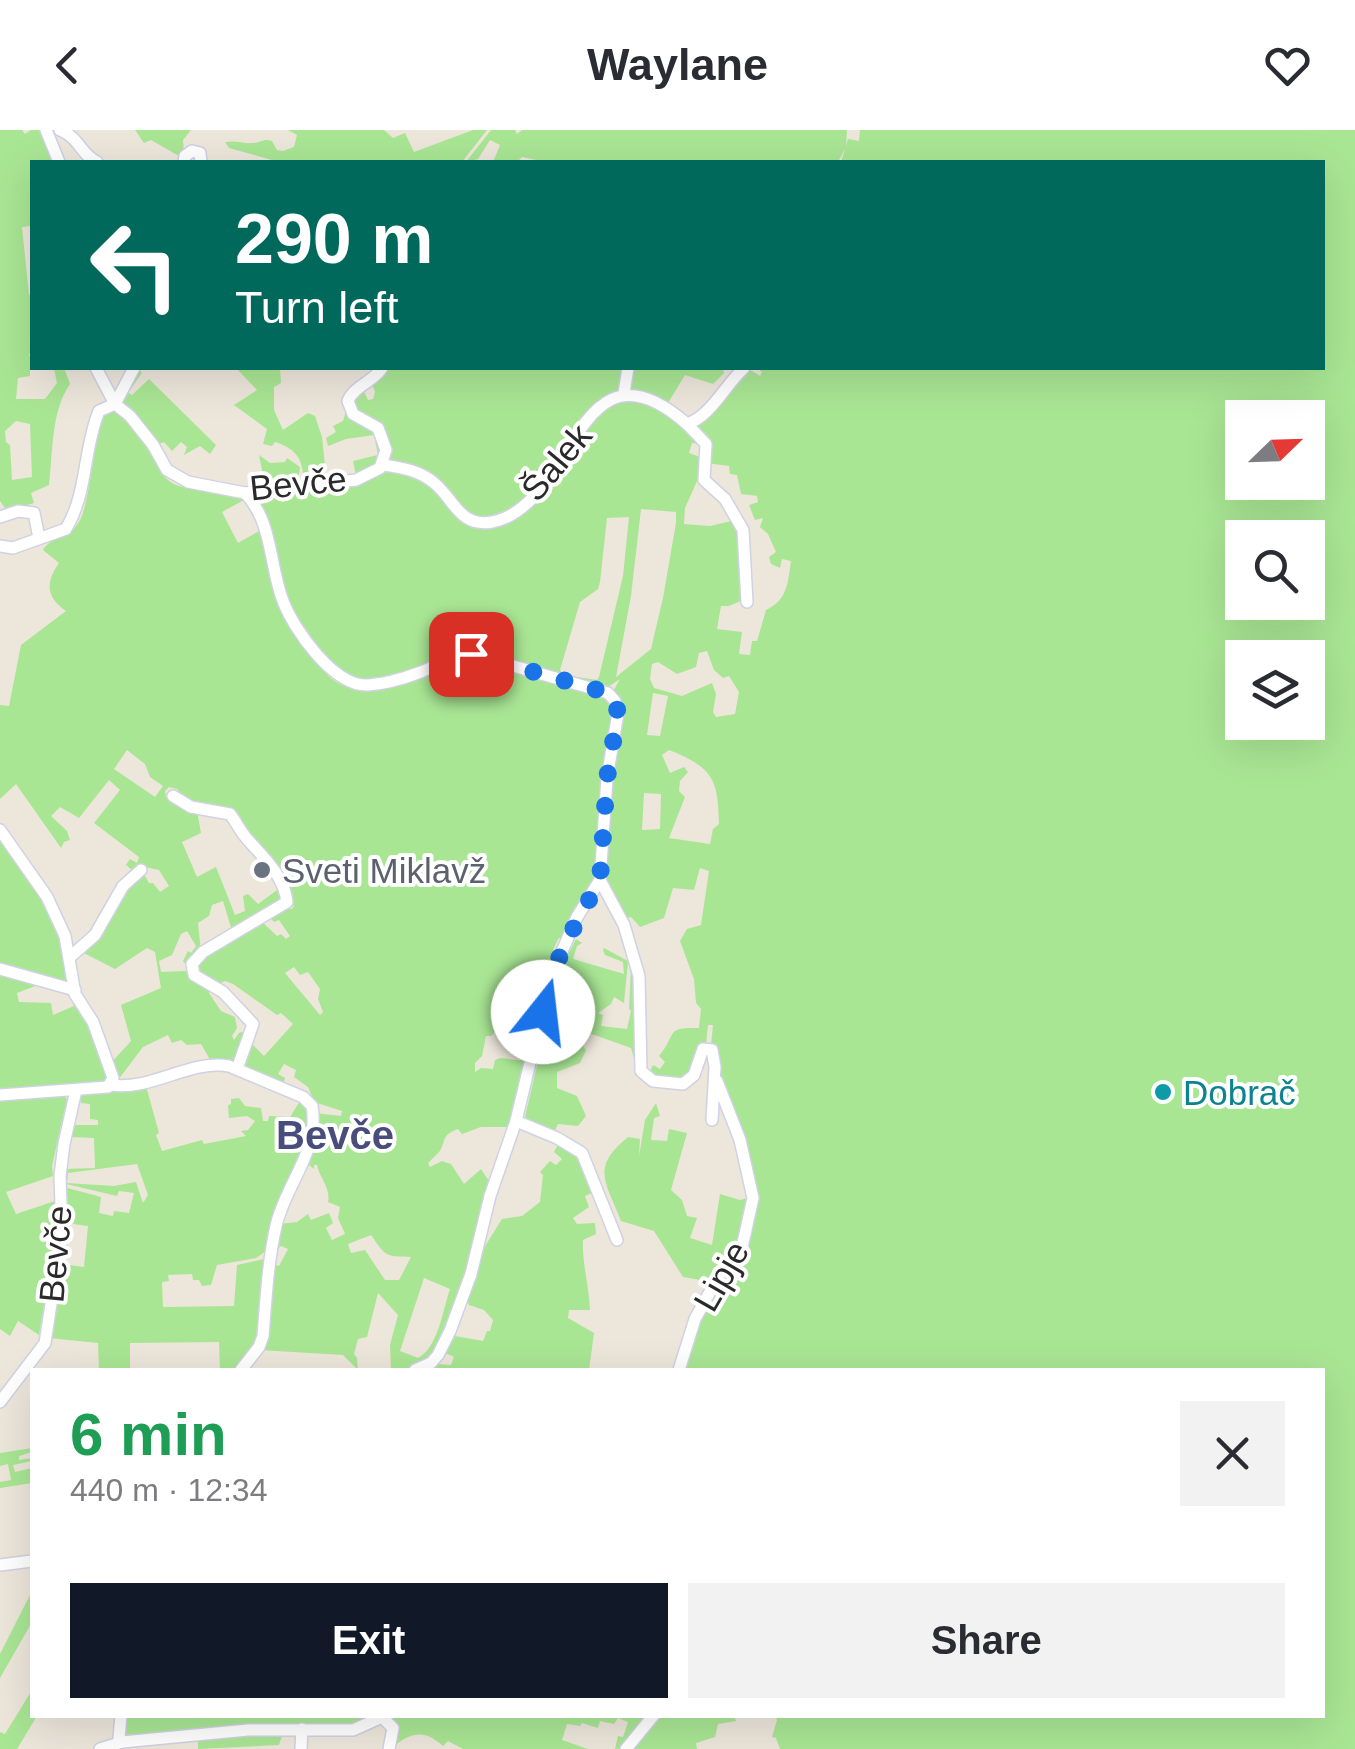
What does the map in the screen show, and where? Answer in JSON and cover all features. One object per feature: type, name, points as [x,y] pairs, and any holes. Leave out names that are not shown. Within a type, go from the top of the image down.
[{"type":"street","points":[[46,130],[58,160]]},
{"type":"street","points":[[60,130],[74,136],[82,151],[93,160]]},
{"type":"street","points":[[184,160],[192,151],[200,153],[202,160]]},
{"type":"street","points":[[97,370],[115,404]]},
{"type":"street","points":[[0,546],[14,548],[66,529],[82,492],[92,428],[99,411],[115,404],[133,370]]},
{"type":"street","name":"Bevče","points":[[115,404],[153,445],[167,470],[188,482],[245,492],[356,480],[383,465],[386,450],[378,428],[353,414],[348,402],[352,393],[381,370]]},
{"type":"street","points":[[628,370],[624,393],[657,403],[687,424],[706,444],[704,480],[725,500],[743,530],[747,602]]},
{"type":"street","points":[[687,424],[704,416],[742,370]]},
{"type":"street","name":"Šalek","points":[[383,465],[413,470],[436,484],[455,510],[472,522],[492,522],[527,501],[555,469],[573,437],[613,396],[624,393]]},
{"type":"street","points":[[245,492],[263,519],[283,602],[330,670],[350,683],[368,685],[406,676],[456,653],[471,654],[608,693],[618,713],[607,778],[600,880],[577,917],[550,979],[516,1122],[450,1331],[438,1355],[420,1368]]},
{"type":"street","points":[[0,517],[18,511],[34,513],[39,538]]},
{"type":"street","points":[[173,796],[191,807],[230,814],[249,842],[270,862],[286,894],[286,902],[203,952],[192,964],[194,975],[223,992],[253,1024],[237,1069]]},
{"type":"street","points":[[0,830],[47,897],[65,936],[74,990],[94,1022],[113,1078],[111,1085]]},
{"type":"street","points":[[70,957],[95,935],[122,886],[141,870]]},
{"type":"street","points":[[600,880],[624,925],[639,976],[641,1070],[653,1081],[683,1084],[691,1080],[708,1048],[715,1067],[712,1120]]},
{"type":"street","points":[[0,969],[74,990]]},
{"type":"street","points":[[0,1095],[154,1082],[217,1064],[303,1097],[313,1113],[312,1135],[276,1226],[263,1336],[243,1368]]},
{"type":"street","name":"Lipje","points":[[680,1368],[695,1319],[722,1270],[743,1243],[753,1198],[740,1140],[720,1091],[715,1067]]},
{"type":"street","name":"Bevče","points":[[0,1402],[45,1343],[62,1233],[60,1176],[76,1090]]},
{"type":"street","points":[[516,1122],[582,1153],[616,1240]]},
{"type":"street","points":[[3,1564],[30,1561]]},
{"type":"street","points":[[121,1718],[122,1742]]},
{"type":"street","points":[[100,1749],[122,1742],[248,1730],[353,1730],[380,1718]]},
{"type":"street","points":[[383,1718],[392,1728],[389,1749]]},
{"type":"street","points":[[626,1749],[652,1718]]},
{"type":"street","points":[[301,1749],[302,1729]]},
{"type":"green space","points":[[0,130],[22,130],[25,134],[44,130],[56,160],[30,160],[30,226],[22,227],[30,295],[30,376],[18,378],[16,399],[45,399],[57,383],[54,370],[65,370],[70,384],[56,419],[49,485],[31,493],[34,503],[7,511],[0,501]],"holes":[[[16,421],[30,424],[32,477],[12,480],[5,431]]]},
{"type":"green space","points":[[135,130],[191,130],[183,140],[184,153],[179,156],[151,140],[144,143]]},
{"type":"green space","points":[[288,130],[384,130],[393,138],[405,133],[414,152],[473,130],[487,130],[464,160],[272,160],[229,148],[225,142],[269,140],[283,151],[294,147],[297,135]]},
{"type":"green space","points":[[491,130],[515,130],[517,134],[522,130],[847,130],[846,147],[839,160],[494,160],[500,145],[490,140],[478,159],[468,160]]},
{"type":"green space","points":[[860,130],[1355,130],[1355,1749],[780,1749],[772,1737],[776,1718],[1325,1718],[1325,1368],[683,1368],[695,1332],[747,1243],[756,1198],[739,1129],[719,1084],[717,1055],[711,1045],[713,1025],[708,1025],[706,1045],[689,1079],[675,1083],[648,1075],[653,1065],[660,1069],[665,1062],[659,1056],[676,1030],[699,1028],[701,1009],[696,1003],[694,979],[680,941],[687,929],[701,925],[709,871],[700,868],[694,890],[673,888],[664,918],[640,927],[631,917],[623,919],[606,888],[602,840],[617,732],[614,690],[620,679],[605,689],[458,650],[421,670],[370,681],[348,680],[336,670],[293,612],[267,521],[254,496],[314,484],[355,483],[389,467],[392,462],[380,425],[357,414],[350,405],[354,393],[363,389],[368,400],[373,399],[372,384],[383,370],[627,370],[620,392],[623,396],[661,407],[703,440],[702,444],[692,443],[689,453],[703,458],[701,479],[685,508],[684,524],[710,526],[736,520],[741,530],[748,593],[746,599],[721,606],[717,629],[742,632],[739,654],[750,655],[766,610],[779,601],[786,589],[791,561],[782,559],[780,568],[771,564],[769,557],[776,552],[760,527],[763,518],[755,520],[749,505],[758,502],[757,496],[741,494],[737,475],[730,474],[729,466],[706,463],[708,441],[691,426],[708,414],[732,380],[744,370],[760,376],[760,370],[1325,370],[1325,160],[842,160],[848,139],[859,141]],"holes":[[[641,509],[676,512],[676,523],[651,649],[616,677]],[[629,517],[623,576],[599,677],[597,680],[563,675],[560,670],[580,602],[598,589],[600,582],[607,518]],[[707,651],[714,670],[723,678],[729,676],[739,692],[735,714],[716,717],[712,683],[682,696],[654,688],[650,679],[652,664],[658,662],[677,674],[696,667],[699,653]],[[653,693],[668,696],[660,736],[647,735]],[[669,750],[696,763],[715,786],[719,824],[713,829],[710,844],[669,838],[685,797],[679,791],[680,781],[688,772],[684,767],[670,773],[662,755]],[[644,793],[661,794],[660,829],[642,830]]]},
{"type":"green space","points":[[140,370],[142,373],[128,393],[132,395],[149,379],[216,445],[210,454],[200,446],[184,455],[187,447],[181,442],[172,451],[164,442],[157,445],[121,403]]},
{"type":"green space","points":[[238,370],[280,370],[281,383],[274,387],[274,410],[283,430],[308,413],[315,416],[322,437],[326,475],[303,480],[300,460],[288,447],[275,442],[272,446],[263,444],[267,429],[234,405],[257,390]]},
{"type":"green space","points":[[631,370],[723,370],[713,384],[685,375],[668,403],[630,391]]},
{"type":"green space","points":[[111,409],[131,418],[159,468],[174,484],[233,492],[245,498],[266,530],[284,611],[311,655],[344,686],[368,688],[411,680],[460,655],[596,692],[609,699],[614,708],[597,875],[565,939],[559,938],[555,946],[535,1041],[531,1043],[510,1030],[522,1008],[509,1000],[500,1024],[493,1028],[491,1036],[486,1036],[482,1056],[475,1063],[475,1072],[493,1069],[495,1060],[500,1058],[527,1061],[509,1127],[481,1127],[462,1134],[458,1129],[453,1131],[428,1163],[430,1167],[442,1161],[451,1164],[464,1184],[481,1169],[491,1184],[459,1306],[439,1349],[415,1367],[391,1368],[390,1345],[398,1315],[378,1293],[367,1337],[358,1339],[354,1354],[358,1368],[343,1355],[260,1350],[265,1337],[273,1264],[279,1266],[288,1249],[281,1246],[274,1252],[279,1224],[297,1222],[308,1214],[311,1220],[329,1213],[333,1223],[326,1228],[332,1240],[345,1234],[338,1218],[340,1207],[328,1202],[317,1165],[314,1169],[309,1165],[315,1113],[341,1116],[342,1111],[314,1102],[308,1087],[294,1077],[296,1070],[284,1064],[278,1074],[285,1078],[282,1087],[242,1070],[248,1040],[264,1056],[293,1024],[233,984],[225,981],[216,985],[195,971],[194,965],[203,954],[261,921],[277,936],[290,936],[279,920],[274,922],[270,918],[283,907],[294,906],[266,854],[248,838],[233,813],[189,803],[177,789],[169,787],[165,791],[166,797],[197,811],[201,833],[182,842],[197,877],[216,867],[235,915],[245,911],[243,896],[248,894],[258,904],[281,887],[283,903],[233,934],[223,901],[212,905],[209,916],[198,923],[201,952],[190,969],[183,961],[196,946],[187,931],[181,934],[172,955],[159,961],[161,972],[185,971],[210,987],[209,993],[221,1011],[235,1017],[234,1040],[248,1030],[236,1063],[212,1063],[201,1044],[187,1045],[181,1040],[172,1043],[168,1035],[143,1047],[118,1080],[111,1063],[131,1041],[121,1005],[161,988],[155,952],[147,948],[115,969],[78,950],[121,883],[142,871],[160,892],[169,886],[159,870],[132,870],[126,865],[130,859],[137,863],[139,857],[94,823],[120,790],[109,780],[79,818],[60,807],[51,816],[67,831],[70,840],[61,848],[16,784],[0,799],[0,705],[9,706],[21,645],[66,611],[54,600],[50,588],[59,563],[43,550],[75,528],[89,487],[101,413]],"holes":[[[244,500],[261,530],[238,543],[222,512]],[[127,750],[163,786],[155,797],[114,769]],[[294,967],[300,975],[308,972],[320,989],[320,1015],[285,973]],[[371,1235],[387,1254],[411,1257],[399,1280],[385,1280],[365,1250],[351,1253],[348,1244]],[[424,1278],[450,1289],[435,1337],[425,1353],[418,1358],[400,1351]]]},
{"type":"green space","points":[[346,411],[373,432],[381,454],[381,464],[356,476],[353,461],[378,455],[374,435],[328,446],[326,438],[336,432],[333,426],[343,421]]},
{"type":"green space","points":[[259,455],[270,463],[285,462],[287,458],[300,467],[298,482],[260,487]]},
{"type":"green space","points":[[0,834],[39,890],[62,934],[70,984],[0,967]]},
{"type":"green space","points":[[576,939],[582,943],[573,959],[624,974],[623,962],[605,955],[603,950],[628,961],[624,1003],[614,997],[598,1013],[603,1015],[601,1026],[627,1029],[631,965],[635,968],[635,1062],[631,1048],[586,1032],[582,1045],[586,1050],[580,1063],[557,1072],[557,1088],[577,1096],[586,1116],[578,1126],[558,1124],[554,1133],[525,1117],[559,972]]},
{"type":"green space","points":[[0,973],[38,985],[17,993],[19,1002],[51,1003],[53,1015],[74,1006],[70,995],[86,1012],[109,1081],[0,1093]]},
{"type":"green space","points":[[146,1086],[162,1151],[202,1140],[204,1144],[246,1136],[241,1131],[248,1130],[255,1121],[247,1116],[229,1118],[231,1099],[239,1098],[245,1106],[261,1108],[263,1121],[268,1121],[269,1116],[290,1117],[300,1101],[309,1109],[309,1140],[269,1249],[256,1258],[217,1265],[211,1285],[202,1286],[199,1280],[193,1280],[192,1274],[168,1275],[169,1281],[162,1282],[163,1307],[234,1306],[237,1265],[268,1258],[259,1338],[239,1368],[220,1368],[219,1342],[130,1343],[130,1368],[99,1368],[98,1343],[49,1338],[61,1264],[84,1267],[88,1226],[66,1223],[64,1187],[101,1197],[99,1213],[113,1216],[114,1211],[129,1213],[134,1193],[119,1191],[117,1196],[62,1183],[65,1169],[95,1168],[94,1138],[69,1137],[70,1125],[98,1125],[98,1120],[90,1119],[90,1104],[81,1103],[81,1093]],"holes":[[[137,1164],[148,1195],[143,1203],[136,1182],[114,1186],[67,1183],[68,1173]]]},
{"type":"green space","points":[[63,1095],[67,1099],[53,1176],[6,1192],[16,1214],[58,1200],[39,1335],[18,1321],[10,1336],[0,1329],[0,1098]]},
{"type":"green space","points":[[656,1103],[660,1116],[654,1118],[651,1140],[667,1141],[669,1129],[687,1133],[671,1190],[682,1200],[687,1216],[697,1218],[690,1238],[712,1245],[720,1194],[740,1200],[751,1197],[741,1238],[730,1256],[713,1268],[712,1282],[683,1277],[654,1231],[621,1221],[607,1185],[605,1167],[628,1137],[640,1139],[639,1156],[645,1120]]},
{"type":"green space","points":[[559,1142],[577,1154],[594,1192],[585,1196],[589,1207],[573,1218],[577,1224],[595,1223],[596,1234],[583,1240],[590,1310],[569,1310],[568,1318],[594,1333],[589,1368],[430,1368],[435,1364],[451,1365],[454,1357],[445,1353],[455,1336],[483,1341],[490,1331],[493,1320],[467,1300],[480,1254],[502,1219],[522,1216],[540,1202],[540,1172],[550,1161],[556,1165],[562,1159],[554,1152]]},
{"type":"green space","points":[[30,1448],[19,1460],[30,1458],[30,1461],[13,1465],[15,1472],[30,1468],[30,1483],[0,1488],[0,1482],[11,1480],[8,1464],[0,1466],[0,1453]]},
{"type":"green space","points":[[30,1595],[30,1626],[0,1678],[0,1654]]},
{"type":"green space","points":[[30,1693],[30,1718],[36,1718],[17,1749],[0,1749],[0,1732],[5,1734]]},
{"type":"green space","points":[[123,1718],[373,1718],[359,1725],[122,1739]]},
{"type":"green space","points":[[388,1718],[618,1718],[614,1724],[600,1721],[598,1728],[567,1724],[562,1740],[588,1749],[463,1749],[448,1741],[443,1746],[424,1735],[406,1738],[393,1747]]},
{"type":"green space","points":[[618,1718],[649,1718],[623,1749],[615,1749],[618,1736],[623,1737],[628,1722]]},
{"type":"green space","points":[[655,1718],[736,1721],[718,1724],[715,1737],[696,1743],[697,1749],[627,1749]]},
{"type":"green space","points":[[283,1733],[279,1745],[198,1749],[198,1740]]},
{"type":"place","name":"Sveti Miklavž","points":[[262,870]]},
{"type":"place","name":"Dobrač","points":[[1163,1092]]},
{"type":"district","name":"Bevče","points":[[335,1135]]},
{"type":"route","points":[[471,654],[608,693],[618,713],[607,778],[600,880],[577,917],[550,979],[543,1012]]}]
